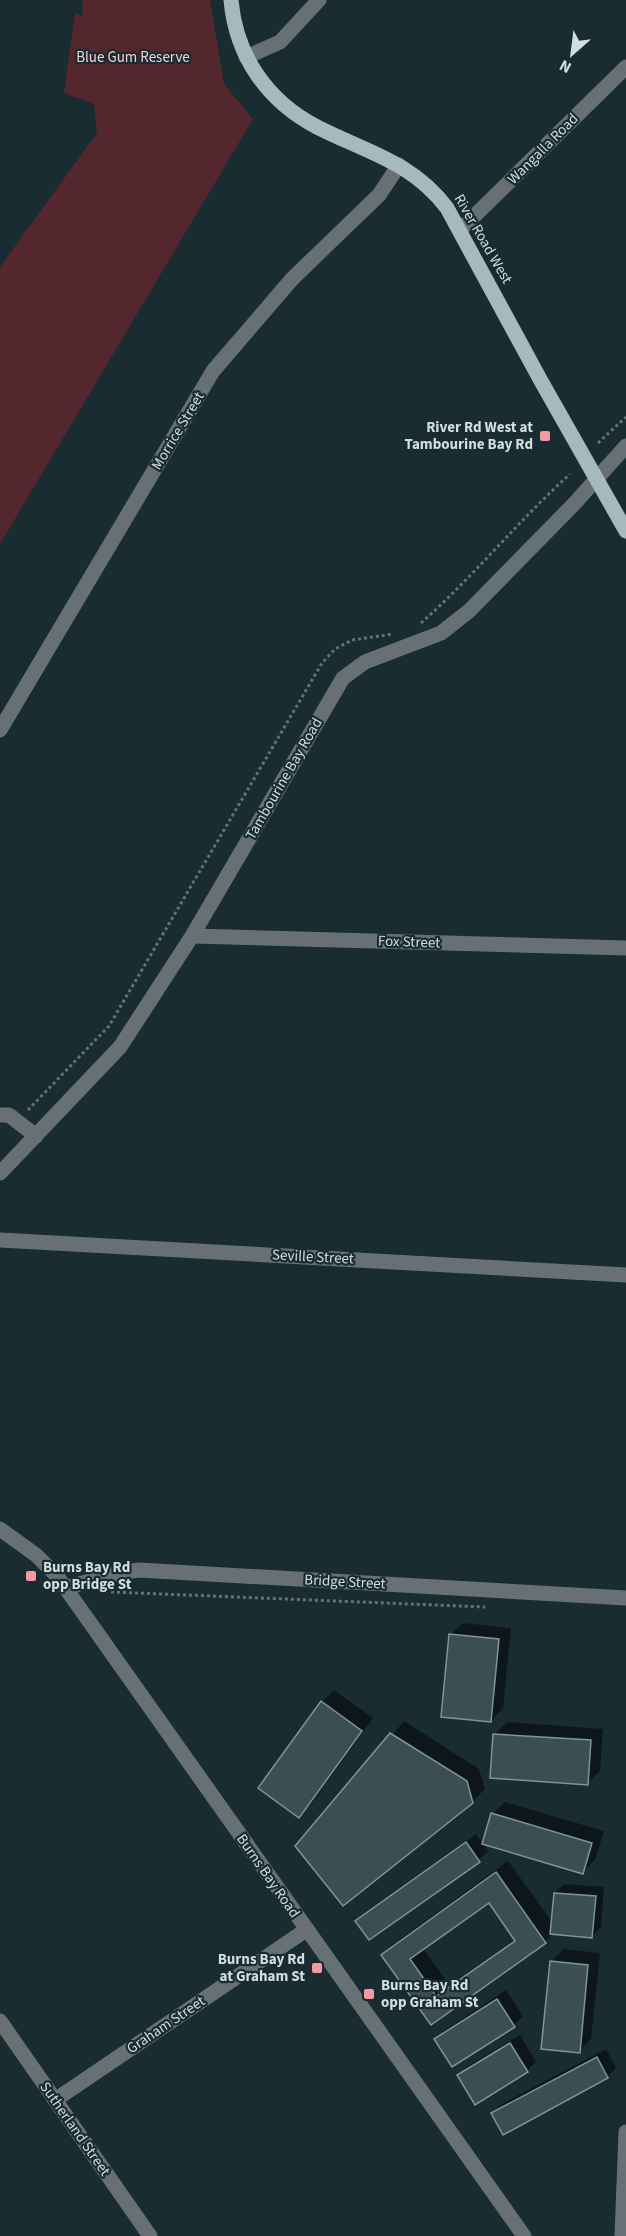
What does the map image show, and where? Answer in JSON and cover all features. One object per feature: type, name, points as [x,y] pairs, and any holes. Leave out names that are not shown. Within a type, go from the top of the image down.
[{"type":"main road","name":"River Road West","points":[[231,0],[235,22],[253,72],[292,112],[316,127],[399,165],[427,184],[447,208],[626,531]]},
{"type":"street","points":[[246,57],[280,42],[319,0]]},
{"type":"street","name":"Wangalla Road","points":[[460,230],[626,67]]},
{"type":"street","name":"Morrice Street","points":[[0,730],[213,371],[292,279],[379,195],[399,165]]},
{"type":"street","name":"Tambourine Bay Road","points":[[0,1173],[120,1047],[192,936],[343,678],[365,662],[427,639],[454,624],[493,588],[626,446]]},
{"type":"street","name":"Fox Street","points":[[192,936],[626,948]]},
{"type":"street","points":[[0,1115],[9,1115],[36,1136]]},
{"type":"street","name":"Seville Street","points":[[0,1240],[626,1275]]},
{"type":"street","name":"Burns Bay Road","points":[[0,1529],[36,1555],[65,1588],[524,2236]]},
{"type":"street","name":"Bridge Street","points":[[65,1588],[118,1572],[139,1570],[626,1598]]},
{"type":"street","name":"Graham Street","points":[[55,2100],[306,1930]]},
{"type":"street","name":"Sutherland Street","points":[[0,2021],[150,2236]]},
{"type":"street","points":[[622,2236],[626,2132]]},
{"type":"path","points":[[479,228],[487,241]]},
{"type":"path","points":[[598,443],[626,417]]},
{"type":"path","points":[[108,1592],[491,1607]]},
{"type":"green space","name":"Blue Gum Reserve","points":[[83,0],[210,0],[224,84],[253,119],[0,544],[0,267],[97,133],[94,104],[64,93],[75,13],[82,16]]},
{"type":"building","points":[[449,1634],[499,1639],[491,1722],[441,1717]]},
{"type":"building","points":[[321,1701],[362,1731],[299,1818],[258,1788]]},
{"type":"building","points":[[390,1733],[467,1781],[473,1803],[343,1906],[295,1846]]},
{"type":"building","points":[[493,1734],[591,1740],[588,1785],[490,1778]]},
{"type":"building","points":[[491,1813],[592,1843],[583,1874],[482,1844]]},
{"type":"building","points":[[466,1842],[480,1862],[369,1940],[355,1921]]},
{"type":"building","points":[[496,1872],[546,1943],[431,2025],[381,1955]],"holes":[[[489,1903],[515,1941],[436,1996],[410,1959]]]},
{"type":"building","points":[[554,1893],[596,1896],[592,1938],[550,1934]]},
{"type":"building","points":[[550,1961],[588,1965],[580,2053],[541,2049]]},
{"type":"building","points":[[497,1999],[515,2027],[452,2067],[434,2039]]},
{"type":"building","points":[[510,2043],[528,2072],[475,2105],[457,2075]]},
{"type":"building","points":[[597,2057],[608,2078],[503,2135],[491,2113]]},
{"type":"place","name":"River Rd West at Tambourine Bay Rd","points":[[545,436]]},
{"type":"place","name":"Burns Bay Rd opp Bridge St","points":[[31,1576]]},
{"type":"place","name":"Burns Bay Rd at Graham St","points":[[317,1968]]},
{"type":"place","name":"Burns Bay Rd opp Graham St","points":[[369,1994]]}]
